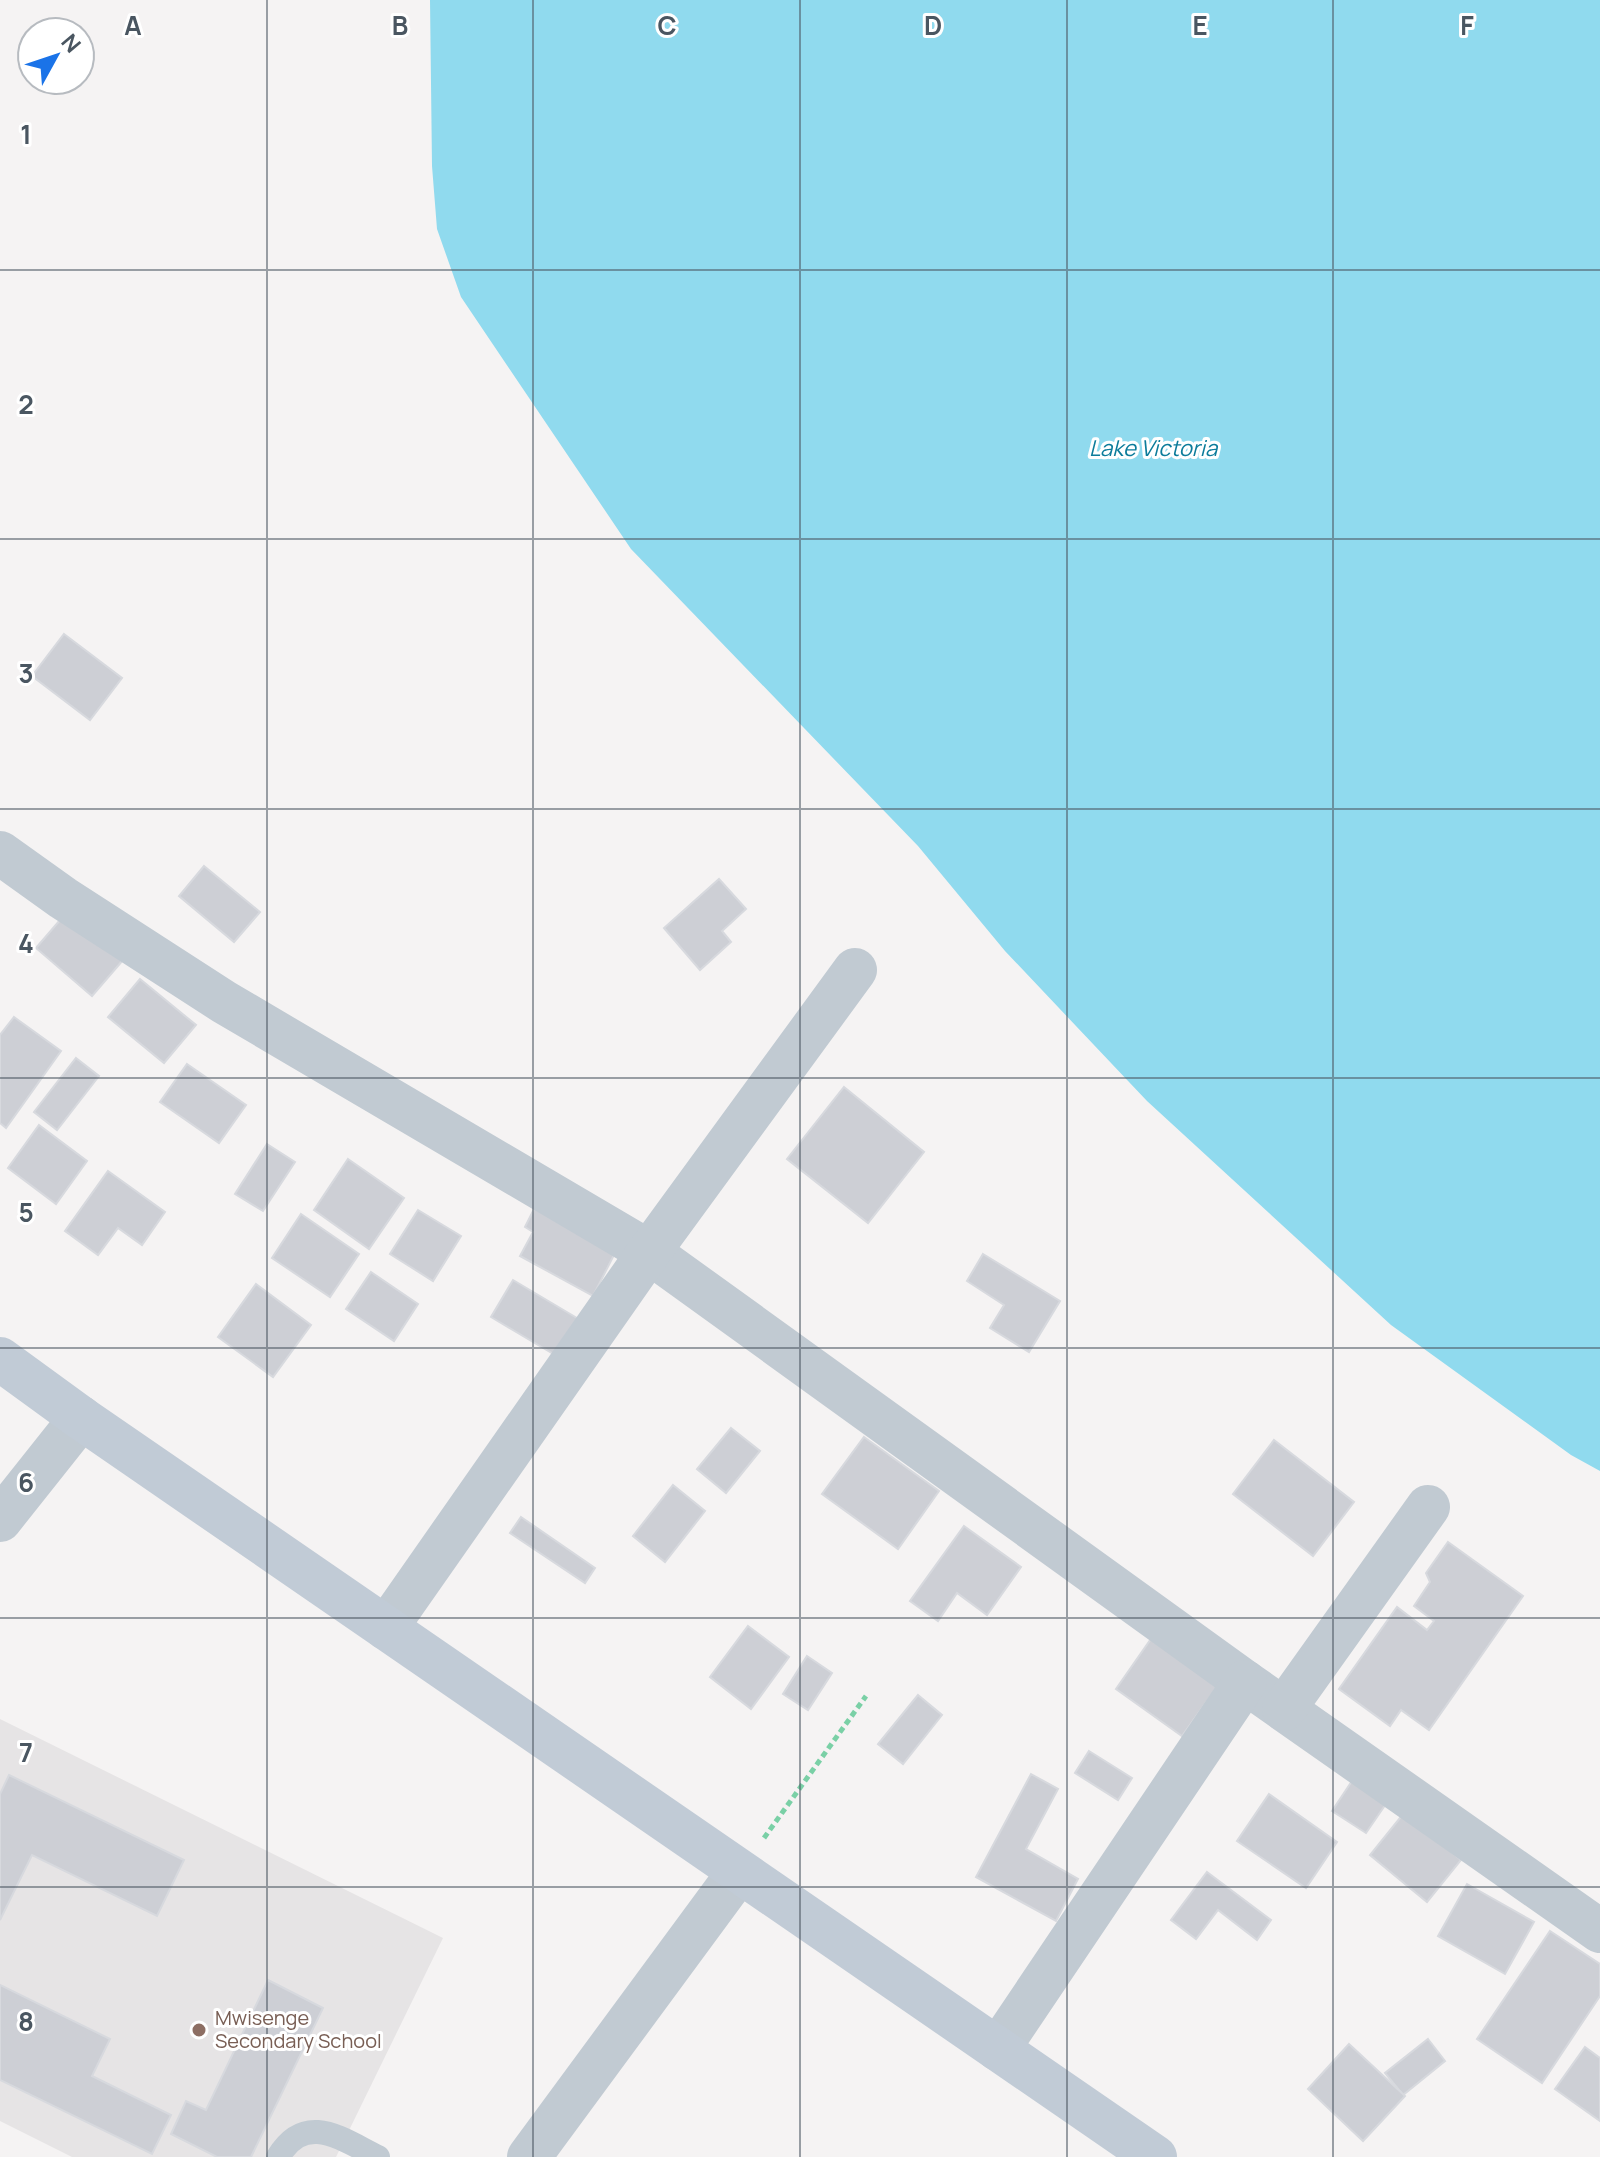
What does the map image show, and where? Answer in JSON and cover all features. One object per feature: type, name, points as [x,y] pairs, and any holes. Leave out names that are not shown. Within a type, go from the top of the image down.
[{"type":"street","points":[[0,853],[63,898],[224,1002],[649,1252],[1245,1682],[1600,1931]]},
{"type":"street","points":[[386,1628],[649,1252],[855,970]]},
{"type":"street","points":[[0,1359],[81,1418],[1155,2157]]},
{"type":"street","points":[[0,1520],[81,1418]]},
{"type":"street","points":[[1284,1709],[1428,1507]]},
{"type":"street","points":[[998,2049],[1245,1682]]},
{"type":"street","points":[[529,2157],[739,1872]]},
{"type":"lane","points":[[278,2157],[293,2137],[314,2130],[330,2134],[378,2157]]},
{"type":"path","points":[[739,1872],[866,1696]]},
{"type":"shaded area","name":"Mwisenge Secondary School","points":[[0,1719],[443,1938],[336,2157],[72,2157],[0,2121]]},
{"type":"water","name":"Lake Victoria","points":[[430,0],[1600,0],[1600,1471],[1571,1455],[1391,1325],[1147,1101],[1005,951],[918,846],[631,549],[461,297],[437,229],[432,166]]},
{"type":"building","points":[[64,634],[122,678],[90,720],[32,676]]},
{"type":"building","points":[[204,866],[260,912],[234,942],[179,896]]},
{"type":"building","points":[[719,879],[746,909],[722,931],[731,942],[700,970],[664,928]]},
{"type":"building","points":[[67,912],[123,960],[92,996],[36,948]]},
{"type":"building","points":[[140,979],[196,1025],[164,1063],[108,1017]]},
{"type":"building","points":[[14,1017],[61,1051],[6,1128],[0,1123],[0,1035]]},
{"type":"building","points":[[76,1058],[99,1076],[57,1130],[34,1112]]},
{"type":"building","points":[[187,1064],[246,1105],[219,1143],[160,1102]]},
{"type":"building","points":[[844,1087],[924,1152],[868,1223],[787,1159]]},
{"type":"building","points":[[39,1125],[87,1161],[56,1204],[8,1168]]},
{"type":"building","points":[[267,1144],[295,1162],[263,1211],[235,1194]]},
{"type":"building","points":[[348,1159],[404,1198],[369,1249],[314,1210]]},
{"type":"building","points":[[108,1171],[165,1212],[142,1245],[118,1228],[98,1255],[65,1231]]},
{"type":"building","points":[[535,1207],[616,1251],[593,1296],[520,1256],[533,1232],[525,1227]]},
{"type":"building","points":[[418,1210],[461,1236],[433,1281],[390,1254]]},
{"type":"building","points":[[301,1214],[359,1254],[330,1297],[272,1258]]},
{"type":"building","points":[[983,1254],[1060,1301],[1029,1352],[990,1328],[1004,1305],[967,1281]]},
{"type":"building","points":[[371,1272],[418,1304],[394,1341],[346,1309]]},
{"type":"building","points":[[513,1280],[582,1321],[560,1358],[491,1317]]},
{"type":"building","points":[[256,1284],[311,1325],[273,1377],[218,1337]]},
{"type":"building","points":[[731,1428],[760,1451],[726,1493],[697,1469]]},
{"type":"building","points":[[864,1437],[939,1491],[898,1549],[822,1494]]},
{"type":"building","points":[[1274,1440],[1354,1502],[1313,1556],[1233,1494]]},
{"type":"building","points":[[673,1485],[705,1511],[665,1562],[633,1536]]},
{"type":"building","points":[[521,1517],[595,1568],[585,1583],[510,1533]]},
{"type":"building","points":[[964,1526],[1021,1567],[987,1615],[957,1593],[938,1621],[910,1601]]},
{"type":"building","points":[[1448,1542],[1523,1596],[1429,1730],[1401,1710],[1390,1726],[1339,1689],[1397,1607],[1427,1630],[1434,1621],[1414,1606],[1430,1582],[1426,1573]]},
{"type":"building","points":[[748,1626],[789,1657],[751,1709],[710,1677]]},
{"type":"building","points":[[1153,1636],[1219,1684],[1182,1736],[1116,1689]]},
{"type":"building","points":[[807,1656],[832,1673],[808,1710],[783,1694]]},
{"type":"building","points":[[918,1695],[942,1715],[903,1764],[878,1744]]},
{"type":"building","points":[[1089,1751],[1132,1778],[1118,1800],[1075,1773]]},
{"type":"building","points":[[1031,1774],[1058,1789],[1026,1849],[1078,1879],[1056,1921],[976,1877]]},
{"type":"building","points":[[9,1775],[184,1860],[157,1916],[32,1855],[0,1920],[0,1794]]},
{"type":"building","points":[[1356,1775],[1390,1798],[1366,1833],[1332,1811]]},
{"type":"building","points":[[1269,1794],[1337,1842],[1306,1888],[1237,1841]]},
{"type":"building","points":[[1404,1813],[1461,1860],[1427,1902],[1370,1855]]},
{"type":"building","points":[[1207,1872],[1271,1920],[1257,1940],[1218,1910],[1196,1939],[1171,1920]]},
{"type":"building","points":[[1467,1884],[1534,1922],[1505,1974],[1438,1936]]},
{"type":"building","points":[[1550,1931],[1600,1964],[1600,1996],[1542,2083],[1477,2039]]},
{"type":"building","points":[[268,1980],[323,2008],[251,2157],[217,2157],[171,2134],[186,2101],[206,2110]]},
{"type":"building","points":[[0,1985],[110,2039],[92,2076],[171,2115],[152,2154],[0,2080]]},
{"type":"building","points":[[1428,2039],[1445,2061],[1403,2095],[1385,2073]]},
{"type":"building","points":[[1349,2044],[1405,2096],[1363,2141],[1308,2089]]},
{"type":"building","points":[[1585,2047],[1600,2058],[1600,2121],[1555,2089]]},
{"type":"place","name":"Mwisenge Secondary School","points":[[199,2030]]}]
